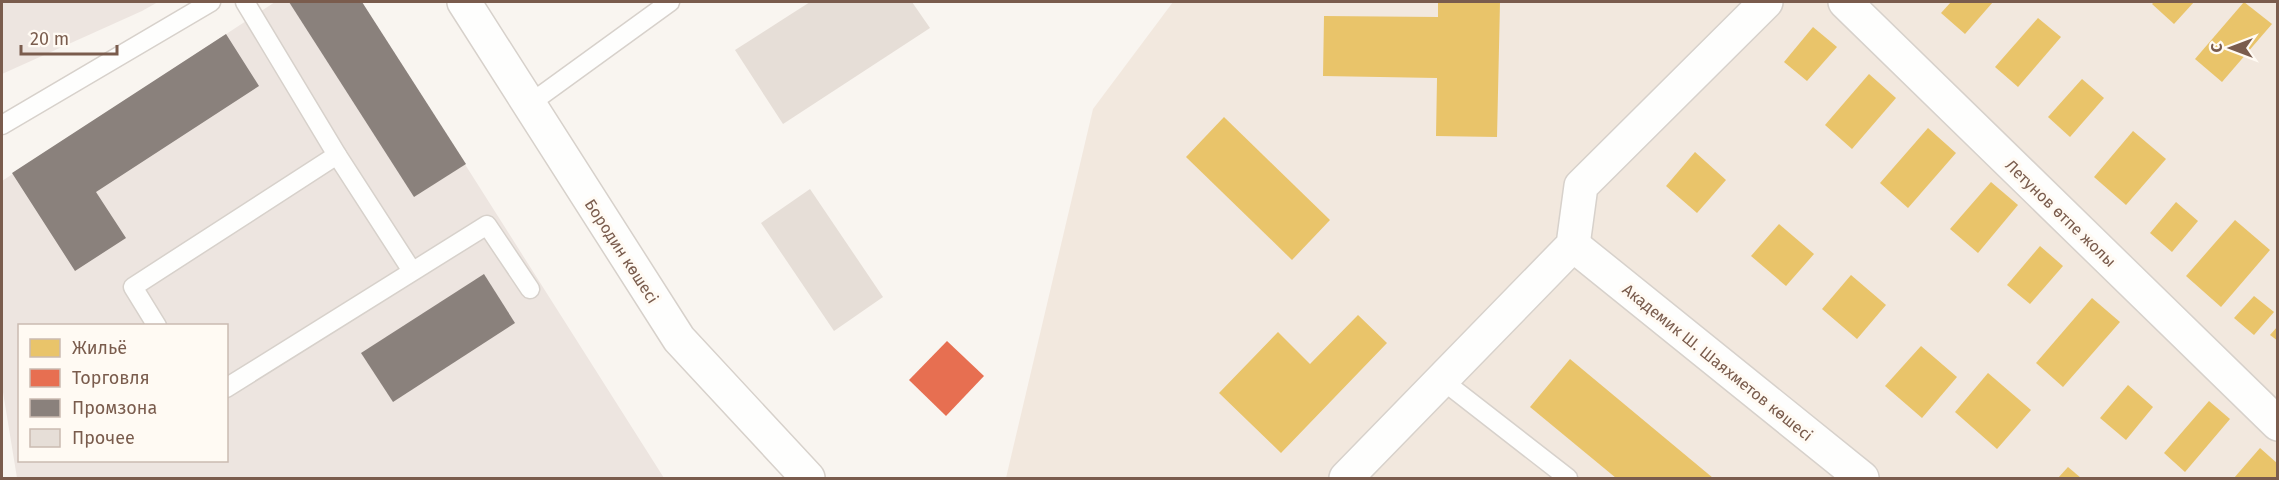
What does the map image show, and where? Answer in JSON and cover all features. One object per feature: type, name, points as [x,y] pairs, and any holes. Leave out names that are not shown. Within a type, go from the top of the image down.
[{"type":"street","name":"Бородин көшесі","points":[[464,2],[679,339],[808,478]]},
{"type":"street","points":[[1346,478],[1573,244],[1581,186],[1766,2]]},
{"type":"street","name":"Летунов өтпе жолы","points":[[1845,2],[2277,423]]},
{"type":"street","name":"Академик Ш. Шаяхметов көшесі","points":[[1573,244],[1862,478]]},
{"type":"lane","points":[[2,125],[212,2]]},
{"type":"lane","points":[[245,2],[337,155],[412,271]]},
{"type":"lane","points":[[528,105],[670,2]]},
{"type":"lane","points":[[156,324],[133,287],[337,155]]},
{"type":"lane","points":[[228,387],[487,225],[530,289]]},
{"type":"lane","points":[[1442,380],[1568,478]]},
{"type":"shaded area","points":[[2,2],[158,2],[2,74]]},
{"type":"shaded area","points":[[275,2],[362,2],[664,478],[17,478],[2,386],[2,181]]},
{"type":"shaded area","points":[[1173,2],[2277,2],[2277,478],[1006,478],[1093,109]]},
{"type":"building: Жильё","points":[[1438,2],[1500,2],[1497,137],[1436,136],[1437,78],[1323,76],[1324,16],[1438,17]]},
{"type":"building: Жильё","points":[[1951,2],[1993,2],[1965,34],[1941,13]]},
{"type":"building: Жильё","points":[[2154,2],[2194,2],[2174,24],[2152,4]]},
{"type":"building: Жильё","points":[[2244,2],[2272,24],[2222,82],[2195,59]]},
{"type":"building: Жильё","points":[[2038,18],[2061,37],[2018,87],[1995,67]]},
{"type":"building: Жильё","points":[[1813,27],[1837,47],[1807,81],[1784,62]]},
{"type":"building: Жильё","points":[[1869,74],[1896,98],[1852,149],[1825,125]]},
{"type":"building: Жильё","points":[[2082,79],[2104,98],[2070,137],[2048,117]]},
{"type":"building: Жильё","points":[[1224,117],[1330,220],[1292,260],[1186,157]]},
{"type":"building: Жильё","points":[[1928,128],[1956,153],[1908,208],[1880,183]]},
{"type":"building: Жильё","points":[[2133,131],[2166,159],[2126,205],[2094,177]]},
{"type":"building: Жильё","points":[[1695,152],[1726,180],[1697,213],[1666,186]]},
{"type":"building: Жильё","points":[[1991,182],[2018,205],[1978,253],[1950,229]]},
{"type":"building: Жильё","points":[[2176,202],[2198,221],[2172,252],[2150,233]]},
{"type":"building: Жильё","points":[[2235,220],[2270,250],[2221,307],[2186,276]]},
{"type":"building: Жильё","points":[[1779,224],[1814,254],[1786,286],[1751,256]]},
{"type":"building: Жильё","points":[[2040,246],[2063,266],[2030,304],[2007,285]]},
{"type":"building: Жильё","points":[[1851,275],[1886,305],[1857,339],[1822,309]]},
{"type":"building: Жильё","points":[[2254,296],[2274,312],[2254,335],[2234,318]]},
{"type":"building: Жильё","points":[[2092,298],[2120,322],[2063,387],[2036,363]]},
{"type":"building: Жильё","points":[[1358,315],[1387,343],[1281,453],[1219,393],[1278,332],[1310,364]]},
{"type":"building: Жильё","points":[[2278,326],[2278,341],[2270,335]]},
{"type":"building: Жильё","points":[[1921,346],[1957,377],[1922,418],[1885,386]]},
{"type":"building: Жильё","points":[[1570,359],[1713,478],[1616,478],[1530,407]]},
{"type":"building: Жильё","points":[[1988,373],[2031,410],[1997,449],[1955,412]]},
{"type":"building: Жильё","points":[[2128,385],[2153,407],[2126,440],[2100,418]]},
{"type":"building: Жильё","points":[[2209,401],[2230,419],[2185,472],[2164,453]]},
{"type":"building: Жильё","points":[[2260,448],[2278,464],[2278,478],[2234,478]]},
{"type":"building: Жильё","points":[[2068,467],[2081,478],[2058,478]]},
{"type":"building: Торговля","points":[[947,341],[984,376],[946,416],[909,380]]},
{"type":"building: Промзона","points":[[289,2],[362,2],[466,164],[414,197]]},
{"type":"building: Промзона","points":[[226,34],[259,86],[96,192],[126,238],[75,271],[12,173]]},
{"type":"building: Промзона","points":[[484,274],[515,323],[393,402],[361,353]]},
{"type":"building: Прочее","points":[[810,2],[912,2],[930,28],[783,124],[735,50]]},
{"type":"building: Прочее","points":[[810,189],[883,297],[834,331],[761,223]]}]
